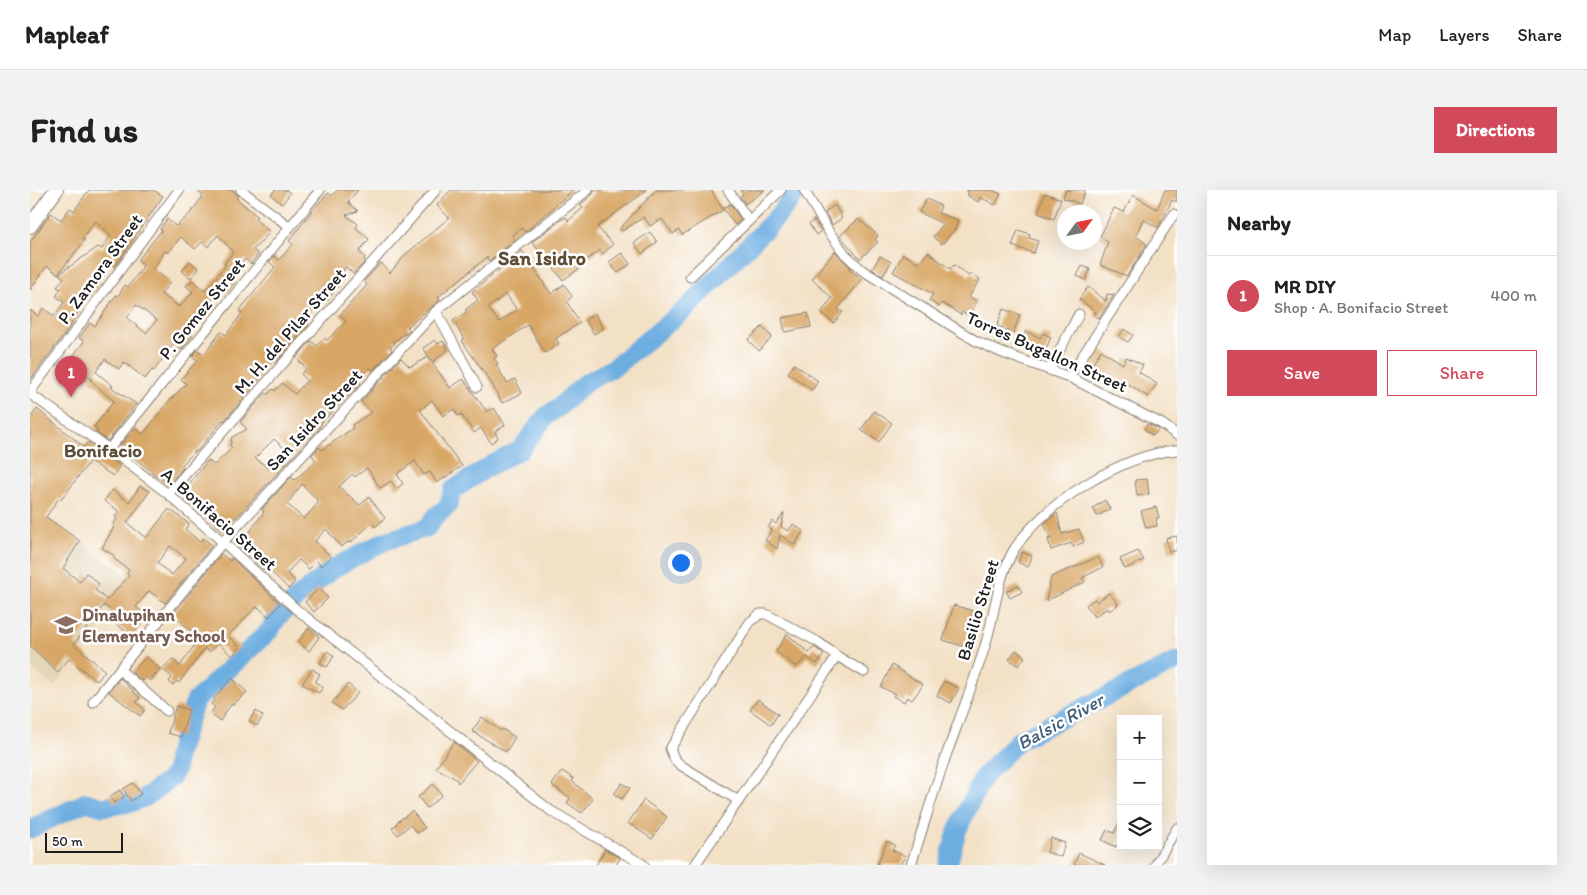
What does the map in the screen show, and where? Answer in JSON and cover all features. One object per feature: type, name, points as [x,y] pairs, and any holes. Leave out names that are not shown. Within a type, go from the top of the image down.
[{"type":"main road","points":[[30,226],[56,190]]},
{"type":"street","name":"P. Zamora Street","points":[[30,393],[179,190]]},
{"type":"street","points":[[241,190],[290,227]]},
{"type":"street","name":"P. Gomez Street","points":[[109,449],[320,190]]},
{"type":"street","name":"M. H. del Pilar Street","points":[[168,494],[436,190]]},
{"type":"street","name":"San Isidro Street","points":[[93,702],[223,542],[436,311],[588,190]]},
{"type":"street","points":[[728,190],[749,221]]},
{"type":"street","points":[[690,277],[781,190]]},
{"type":"street","name":"Torres Bugallon Street","points":[[804,190],[845,254],[862,270],[968,336],[1000,352],[1070,377],[1162,424],[1177,434]]},
{"type":"street","points":[[1070,377],[1174,214]]},
{"type":"street","points":[[436,311],[477,387]]},
{"type":"street","points":[[1049,370],[1079,314]]},
{"type":"street","name":"A. Bonifacio Street","points":[[30,393],[168,494],[296,609],[551,811],[644,865]]},
{"type":"street","name":"Basilio Street","points":[[911,865],[946,754],[986,645],[1007,563],[1016,547],[1046,514],[1077,490],[1127,464],[1177,450]]},
{"type":"street","points":[[739,801],[674,760],[670,749],[750,622],[760,614],[773,617],[818,642],[864,672]]},
{"type":"street","points":[[695,865],[837,656]]},
{"type":"street","points":[[120,670],[167,711]]},
{"type":"street","points":[[1155,865],[1177,828]]},
{"type":"shaded area","name":"Dinalupihan Elementary School","points":[[30,506],[136,582],[54,687],[30,667]]},
{"type":"building","points":[[89,190],[153,190],[163,196],[115,266],[111,263],[105,264],[95,278],[100,282],[89,298],[85,295],[75,308],[79,311],[69,328],[30,380],[30,310],[38,316],[43,308],[54,316],[64,302],[56,296],[61,289],[57,287],[64,278],[59,274],[98,247],[102,249],[111,235],[95,221],[82,239],[85,240],[58,274],[47,266],[30,290],[30,242],[51,213],[61,220],[70,208],[74,211]]},
{"type":"building","points":[[196,190],[233,190],[238,196],[236,198],[257,216],[255,219],[270,232],[253,250],[258,254],[251,264],[245,259],[231,277],[236,282],[226,293],[222,289],[201,311],[203,312],[188,331],[193,335],[181,350],[173,344],[154,371],[152,370],[145,379],[124,362],[119,369],[105,359],[96,372],[113,386],[111,387],[136,404],[108,441],[96,432],[98,430],[94,427],[114,401],[90,380],[92,379],[77,369],[79,366],[70,360],[84,341],[79,338],[90,323],[95,326],[116,295],[118,296],[125,285],[128,287],[142,268],[143,264],[138,260],[162,230],[160,229],[167,219],[176,226],[189,215],[203,196]],"holes":[[[218,235],[233,252],[224,264],[226,265],[205,291],[192,280],[186,286],[193,292],[179,307],[161,294],[170,282],[153,269],[165,251],[168,253],[181,237],[195,249],[202,242],[208,247]],[[136,305],[157,320],[146,333],[127,318]]]},
{"type":"building","points":[[275,190],[286,190],[290,193],[282,204],[271,195]]},
{"type":"building","points":[[337,190],[358,190],[348,202],[358,211],[346,215],[358,224],[356,228],[369,239],[359,252],[365,257],[364,263],[353,274],[346,267],[334,282],[339,285],[327,301],[323,298],[303,319],[309,324],[275,363],[270,360],[259,373],[261,376],[256,384],[196,452],[181,466],[183,468],[168,485],[120,446],[135,428],[143,434],[169,401],[186,384],[181,379],[198,360],[192,357],[197,350],[204,354],[221,332],[226,335],[242,313],[239,311],[275,267],[269,262],[274,256],[279,260],[293,244],[289,241],[311,212],[328,193],[332,196]]},
{"type":"building","points":[[451,190],[573,190],[525,232],[522,228],[512,235],[515,240],[489,261],[487,257],[438,297],[440,300],[407,327],[410,330],[393,342],[395,343],[390,347],[392,350],[373,370],[370,367],[358,380],[361,383],[322,422],[318,430],[223,531],[190,502],[194,497],[181,494],[208,460],[214,465],[232,448],[230,446],[232,437],[247,429],[240,422],[266,393],[268,394],[273,389],[275,391],[282,383],[295,394],[307,380],[301,374],[306,368],[296,358],[311,341],[317,346],[324,338],[327,340],[346,321],[340,315],[367,285],[364,281],[381,263],[390,273],[406,254],[449,218],[437,205]],"holes":[[[274,439],[286,450],[270,469],[255,458]]]},
{"type":"building","points":[[594,190],[647,190],[597,227],[613,244],[603,254],[600,250],[580,265],[582,267],[563,280],[532,242],[566,217],[568,221],[583,208],[580,205],[592,195]]},
{"type":"building","points":[[656,190],[711,190],[723,210],[682,235],[679,230],[673,234],[662,219],[650,226],[644,217],[622,231],[620,228]]},
{"type":"building","points":[[740,190],[765,190],[745,204],[740,196],[743,194]]},
{"type":"building","points":[[966,190],[992,190],[1001,194],[995,205],[980,197],[978,202],[967,195],[969,192]]},
{"type":"building","points":[[1066,190],[1085,190],[1080,204],[1063,198]]},
{"type":"building","points":[[1165,190],[1177,190],[1177,202],[1172,200],[1158,228],[1143,219],[1136,236],[1147,244],[1127,276],[1100,265],[1108,242],[1102,238],[1102,233],[1114,208],[1124,212],[1133,195],[1157,209]]},
{"type":"building","points":[[1045,193],[1061,199],[1059,205],[1057,205],[1054,219],[1038,213]]},
{"type":"building","points":[[927,199],[941,206],[938,213],[958,220],[955,229],[942,244],[933,237],[943,224],[919,212]]},
{"type":"building","points":[[730,204],[741,220],[735,225],[723,208]]},
{"type":"building","points":[[835,205],[842,218],[832,225],[825,212]]},
{"type":"building","points":[[858,219],[878,235],[875,240],[878,242],[860,259],[840,236]]},
{"type":"building","points":[[814,220],[821,231],[816,235],[809,224]]},
{"type":"building","points":[[1018,230],[1030,234],[1029,238],[1038,241],[1034,253],[1012,246]]},
{"type":"building","points":[[650,232],[657,242],[642,254],[634,243]]},
{"type":"building","points":[[522,251],[551,294],[564,284],[572,296],[567,302],[580,323],[556,338],[559,344],[545,353],[528,325],[492,349],[497,356],[494,358],[498,364],[496,365],[507,383],[515,379],[522,393],[502,403],[492,384],[462,341],[464,339],[453,321],[467,312],[465,310],[478,300],[472,292]],"holes":[[[506,294],[517,310],[499,322],[488,308]]]},
{"type":"building","points":[[835,251],[851,268],[849,269],[862,279],[838,309],[843,312],[834,323],[821,313],[832,298],[812,279]]},
{"type":"building","points":[[928,252],[950,269],[954,265],[969,276],[971,273],[980,279],[969,297],[977,301],[969,316],[962,312],[961,315],[942,303],[939,307],[929,300],[933,294],[893,272],[903,254],[919,263]]},
{"type":"building","points":[[622,253],[630,264],[618,273],[609,262]]},
{"type":"building","points":[[880,256],[891,262],[883,276],[872,269]]},
{"type":"building","points":[[190,261],[199,269],[191,278],[182,271]]},
{"type":"building","points":[[1082,266],[1090,269],[1086,280],[1077,276]]},
{"type":"building","points":[[1088,287],[1106,301],[1107,294],[1114,295],[1099,318],[1094,315],[1096,312],[1079,299]]},
{"type":"building","points":[[1003,309],[1020,315],[1013,333],[997,326]]},
{"type":"building","points":[[595,313],[603,329],[594,334],[585,320]]},
{"type":"building","points":[[808,313],[811,327],[785,332],[782,318]]},
{"type":"building","points":[[762,327],[772,337],[759,351],[748,340]]},
{"type":"building","points":[[1124,329],[1133,335],[1128,342],[1119,337]]},
{"type":"building","points":[[1026,331],[1040,338],[1043,333],[1051,337],[1043,356],[1020,345]]},
{"type":"building","points":[[435,340],[438,344],[443,341],[448,349],[433,362],[423,348]]},
{"type":"building","points":[[1101,350],[1123,364],[1126,357],[1143,365],[1139,372],[1157,384],[1148,397],[1107,374],[1105,378],[1090,368]]},
{"type":"building","points":[[428,357],[450,388],[463,379],[487,412],[494,408],[505,425],[495,432],[498,438],[491,443],[481,428],[474,433],[461,414],[458,416],[454,409],[443,416],[432,400],[420,410],[462,466],[437,483],[430,472],[424,475],[415,461],[397,474],[403,484],[396,489],[391,481],[380,488],[367,468],[355,477],[352,474],[339,487],[360,505],[369,497],[385,518],[375,527],[372,523],[350,543],[348,542],[341,547],[326,529],[315,541],[331,557],[321,566],[317,561],[309,569],[299,560],[287,573],[295,581],[289,589],[266,567],[263,570],[239,547],[264,512],[262,509],[291,477],[295,480],[316,461],[312,455],[319,447],[322,450],[353,428],[352,425],[372,412],[361,402],[401,358],[410,367]],"holes":[[[302,484],[319,502],[304,519],[287,504]]]},
{"type":"building","points":[[794,364],[818,381],[812,390],[788,373]]},
{"type":"building","points":[[37,409],[84,447],[88,442],[120,466],[113,476],[90,461],[61,500],[59,498],[46,517],[80,541],[63,568],[80,582],[86,573],[99,584],[95,590],[107,600],[129,576],[127,574],[129,570],[113,558],[115,556],[102,548],[115,525],[113,524],[117,519],[115,517],[119,511],[104,501],[112,490],[129,502],[140,486],[150,491],[127,523],[146,538],[168,510],[171,510],[189,524],[185,529],[200,542],[203,538],[212,545],[165,603],[149,591],[136,607],[141,611],[142,623],[132,636],[113,622],[117,616],[104,605],[74,644],[105,671],[97,681],[69,659],[58,672],[30,646],[30,418]],"holes":[[[170,546],[186,558],[172,575],[157,563]]]},
{"type":"building","points":[[874,411],[892,423],[879,442],[861,430]]},
{"type":"building","points":[[1148,424],[1159,429],[1153,436],[1144,429]]},
{"type":"building","points":[[1147,479],[1149,494],[1137,496],[1135,480]]},
{"type":"building","points":[[1105,500],[1110,509],[1097,516],[1093,508]]},
{"type":"building","points":[[1156,507],[1159,518],[1156,518],[1157,526],[1146,528],[1141,511]]},
{"type":"building","points":[[784,513],[781,527],[789,531],[793,524],[803,531],[795,545],[780,535],[777,549],[765,540],[772,530],[768,528],[772,521],[776,524]]},
{"type":"building","points":[[1057,513],[1062,534],[1079,529],[1084,542],[1073,547],[1071,543],[1051,550],[1048,539],[1051,538],[1044,524]]},
{"type":"building","points":[[1177,536],[1177,550],[1169,552],[1166,538]]},
{"type":"building","points":[[1138,551],[1144,560],[1125,569],[1120,559]]},
{"type":"building","points":[[1022,552],[1032,556],[1028,567],[1018,562]]},
{"type":"building","points":[[221,554],[230,561],[232,558],[280,604],[269,617],[258,607],[255,608],[228,636],[240,647],[232,656],[218,643],[209,652],[205,648],[179,683],[177,681],[173,685],[169,682],[172,677],[162,669],[172,659],[180,666],[199,639],[173,614]]},
{"type":"building","points":[[1098,557],[1103,567],[1082,578],[1085,582],[1046,601],[1051,577]]},
{"type":"building","points":[[1018,585],[1022,592],[1010,598],[1006,591]]},
{"type":"building","points":[[319,588],[328,598],[314,612],[305,602]]},
{"type":"building","points":[[1109,593],[1118,604],[1110,611],[1108,608],[1094,617],[1086,605],[1095,599],[1097,602]]},
{"type":"building","points":[[954,605],[973,611],[967,632],[972,633],[968,648],[943,640]]},
{"type":"building","points":[[309,628],[319,637],[309,651],[298,642]]},
{"type":"building","points":[[787,634],[809,653],[814,647],[824,654],[817,664],[807,657],[796,667],[776,651]]},
{"type":"building","points":[[1016,650],[1025,657],[1018,666],[1009,659]]},
{"type":"building","points":[[327,651],[334,656],[327,667],[320,663]]},
{"type":"building","points":[[146,657],[160,669],[150,681],[146,677],[142,681],[132,672]]},
{"type":"building","points":[[892,665],[923,685],[912,700],[907,697],[904,702],[893,696],[895,694],[881,687]]},
{"type":"building","points":[[312,669],[320,674],[315,682],[323,687],[319,693],[302,684]]},
{"type":"building","points":[[120,678],[140,698],[136,702],[145,710],[140,716],[109,692]]},
{"type":"building","points":[[232,678],[247,692],[233,705],[232,703],[220,721],[210,714],[215,707],[211,704]]},
{"type":"building","points":[[944,681],[959,688],[951,703],[937,696]]},
{"type":"building","points":[[348,684],[358,693],[342,710],[332,703]]},
{"type":"building","points":[[758,699],[778,714],[771,725],[750,710]]},
{"type":"building","points":[[176,706],[189,710],[181,737],[168,733]]},
{"type":"building","points":[[256,711],[263,716],[257,726],[249,721]]},
{"type":"building","points":[[482,717],[501,731],[502,729],[515,737],[506,752],[472,731]]},
{"type":"building","points":[[454,742],[477,761],[458,783],[456,779],[436,768]]},
{"type":"building","points":[[562,771],[574,779],[572,781],[593,799],[582,813],[567,803],[570,798],[552,785]]},
{"type":"building","points":[[133,783],[141,794],[131,801],[123,789]]},
{"type":"building","points":[[622,783],[630,788],[622,799],[614,794]]},
{"type":"building","points":[[433,784],[442,795],[427,808],[418,797]]},
{"type":"building","points":[[120,790],[124,797],[114,803],[110,796]]},
{"type":"building","points":[[644,800],[667,817],[652,839],[628,823]]},
{"type":"building","points":[[412,811],[425,828],[417,833],[410,825],[398,835],[392,828]]},
{"type":"building","points":[[1117,827],[1116,847],[1102,840],[1107,830],[1114,833]]},
{"type":"building","points":[[1051,838],[1065,843],[1061,857],[1047,852]]},
{"type":"building","points":[[887,841],[895,845],[892,850],[905,856],[900,865],[877,865]]},
{"type":"building","points":[[605,849],[620,858],[616,865],[596,865]]},
{"type":"building","points":[[1079,853],[1105,865],[1074,865]]},
{"type":"waterway","points":[[30,829],[86,802],[102,807],[131,803],[146,797],[171,778],[176,769],[177,756],[195,701],[270,630],[278,617],[300,595],[336,567],[385,541],[427,528],[436,516],[448,506],[453,490],[493,464],[520,450],[546,416],[559,407],[585,383],[613,368],[690,305],[774,220],[799,190]]},
{"type":"waterway","name":"Balsic River","points":[[948,865],[957,831],[983,777],[1019,740],[1177,661]]},
{"type":"place","name":"MR DIY","points":[[71,397]]},
{"type":"place","name":"Dinalupihan Elementary School","points":[[66,625]]},
{"type":"district","name":"San Isidro","points":[[542,258]]},
{"type":"district","name":"Bonifacio","points":[[103,450]]}]
